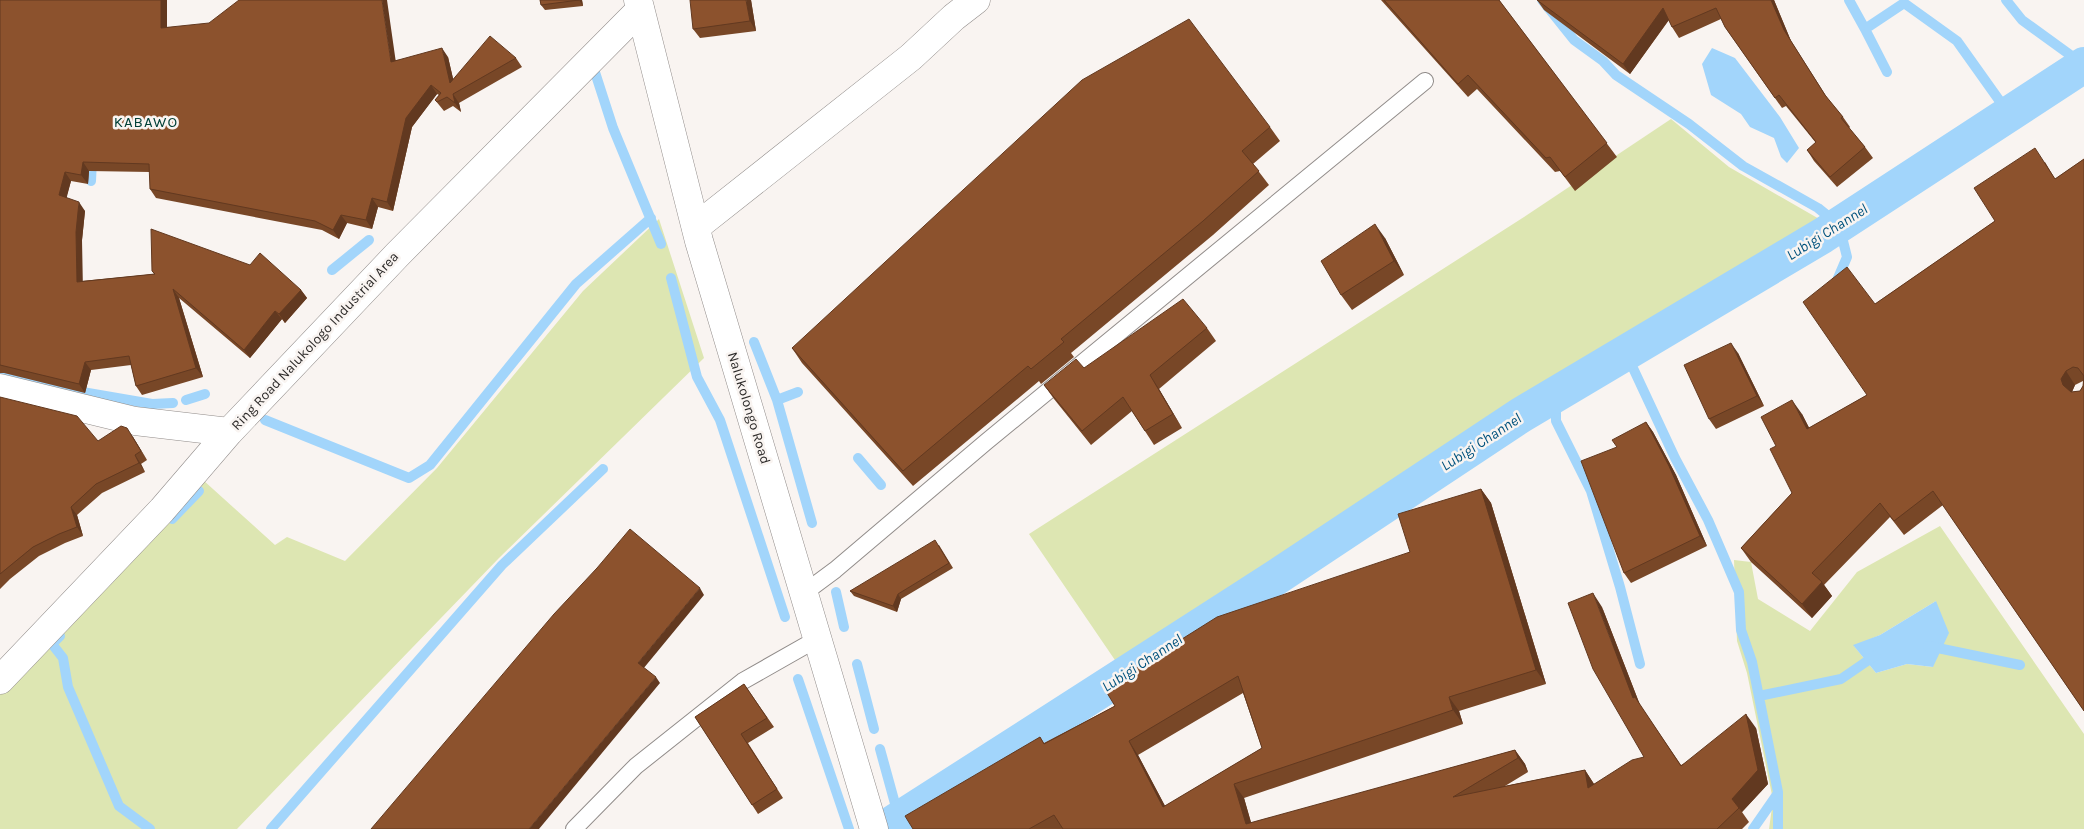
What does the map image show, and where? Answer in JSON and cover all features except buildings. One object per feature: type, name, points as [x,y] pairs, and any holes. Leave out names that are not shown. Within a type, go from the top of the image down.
[{"type":"street","points":[[696,227],[912,57],[954,17],[976,0]]},
{"type":"street","name":"Nalukolongo Road","points":[[639,5],[696,227],[871,821]]},
{"type":"street","name":"Ring Road Nalukologo Industrial Area","points":[[0,680],[162,510],[229,432],[639,5]]},
{"type":"street","points":[[0,388],[135,420],[229,432]]},
{"type":"lane","points":[[804,594],[836,570],[986,442],[1425,81]]},
{"type":"lane","points":[[574,829],[636,766],[743,680],[818,639]]},
{"type":"green space","points":[[1671,119],[1729,167],[1821,220],[1604,351],[1119,666],[1029,534],[1524,217]]},
{"type":"green space","points":[[659,219],[704,358],[499,558],[237,829],[0,829],[0,695],[203,480],[275,545],[287,537],[345,561],[437,468],[583,291]]},
{"type":"green space","points":[[1940,526],[2084,734],[2084,829],[1769,829],[1773,800],[1747,673],[1737,641],[1734,560],[1751,562],[1758,599],[1810,631],[1857,572]],"holes":[[[1936,601],[1933,667],[1907,664],[1876,673],[1854,646],[1880,635]]]},
{"type":"water","points":[[1712,48],[1735,58],[1780,117],[1799,148],[1787,163],[1781,157],[1774,138],[1750,127],[1741,114],[1711,95],[1702,64]]},
{"type":"water","points":[[1936,601],[1949,633],[1933,667],[1907,664],[1876,673],[1853,645],[1880,635]]},
{"type":"waterway","points":[[1542,0],[1574,40],[1603,61],[1616,75],[1689,124],[1743,166],[1818,208],[1839,225],[1847,257],[1835,285]]},
{"type":"waterway","points":[[1849,0],[1865,29]]},
{"type":"waterway","points":[[2006,0],[2022,20],[2084,65]]},
{"type":"waterway","points":[[1887,72],[1865,29],[1904,3],[1957,41],[2009,114]]},
{"type":"waterway","name":"Lubigi Channel","points":[[884,829],[1269,582],[1521,415],[1822,236],[2084,65]]},
{"type":"waterway","points":[[593,66],[613,128],[661,244]]},
{"type":"waterway","points":[[89,160],[92,160],[91,181]]},
{"type":"waterway","points":[[265,420],[409,478],[430,465],[576,284],[651,218]]},
{"type":"waterway","points":[[332,270],[369,240]]},
{"type":"waterway","points":[[671,278],[697,377],[720,420],[785,617]]},
{"type":"waterway","points":[[754,342],[777,400]]},
{"type":"waterway","points":[[1626,353],[1675,458],[1708,520],[1739,592],[1741,630],[1752,662],[1778,792],[1778,829]]},
{"type":"waterway","points":[[0,373],[59,388],[152,404],[173,403]]},
{"type":"waterway","points":[[798,392],[777,400],[812,523]]},
{"type":"waterway","points":[[186,400],[205,394]]},
{"type":"waterway","points":[[1556,394],[1556,421],[1591,491],[1620,587],[1640,664]]},
{"type":"waterway","points":[[858,458],[881,485]]},
{"type":"waterway","points":[[271,829],[502,565],[603,469]]},
{"type":"waterway","points":[[172,519],[199,491]]},
{"type":"waterway","points":[[836,592],[844,627]]},
{"type":"waterway","points":[[60,636],[52,644],[63,658],[68,687],[119,806],[150,829]]},
{"type":"waterway","points":[[1928,646],[2020,665]]},
{"type":"waterway","points":[[1759,696],[1841,679],[1876,655]]},
{"type":"waterway","points":[[857,664],[874,729]]},
{"type":"waterway","points":[[798,679],[849,829]]},
{"type":"waterway","points":[[880,749],[902,829]]},
{"type":"waterway","points":[[1753,829],[1778,793]]},
{"type":"district","name":"KABAWO","points":[[146,122]]}]
